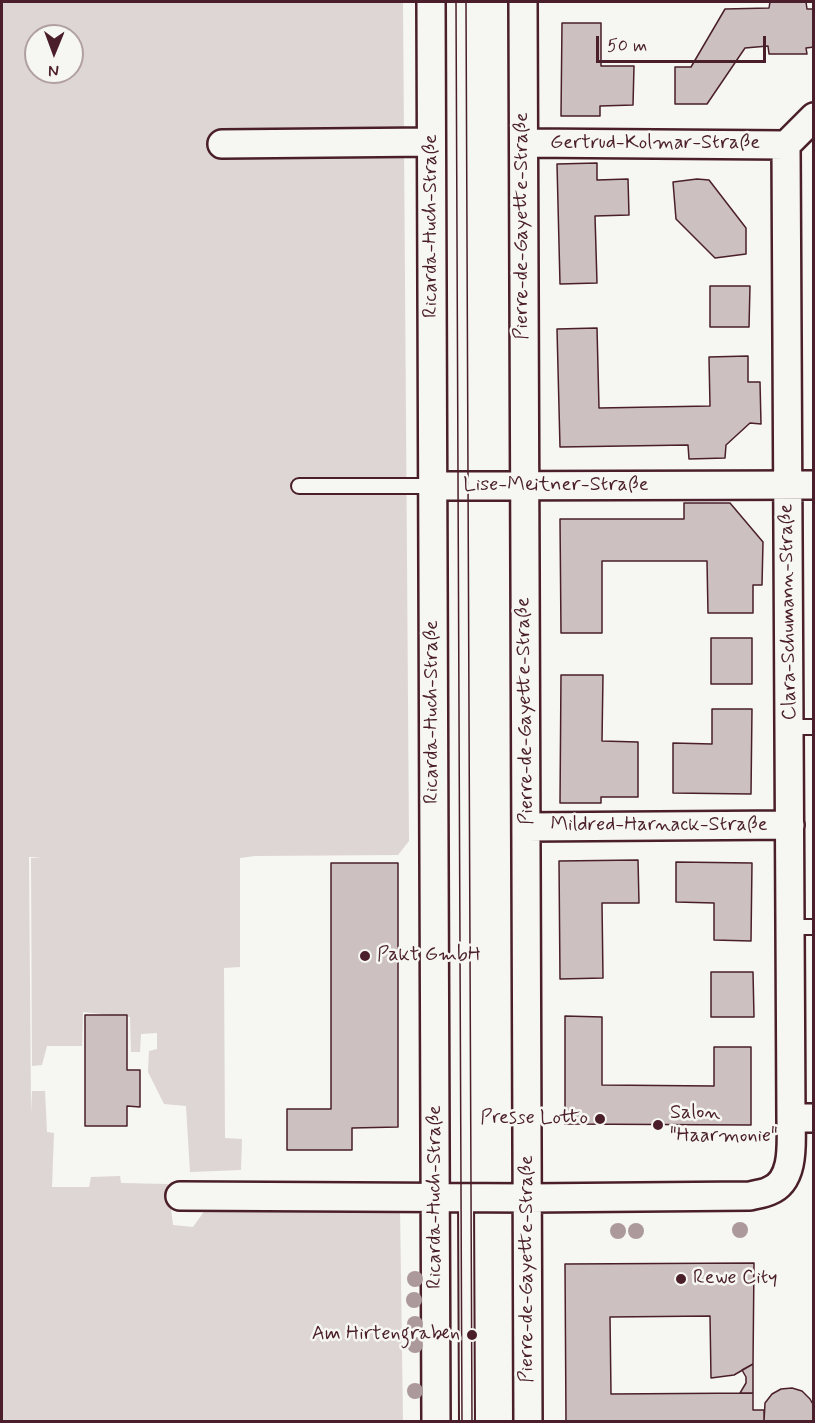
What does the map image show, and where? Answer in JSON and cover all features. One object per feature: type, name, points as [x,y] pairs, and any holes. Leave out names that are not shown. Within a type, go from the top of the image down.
[{"type":"street","name":"Ricarda-Huch-Straße","points":[[431,2],[436,1422]]},
{"type":"street","name":"Pierre-de-Gayette-Straße","points":[[523,2],[528,1422]]},
{"type":"street","points":[[786,145],[813,117]]},
{"type":"street","points":[[222,144],[432,142]]},
{"type":"street","name":"Gertrud-Kolmar-Straße","points":[[524,143],[786,145]]},
{"type":"street","name":"Clara-Schumann-Straße","points":[[180,1196],[529,1198],[750,1196],[772,1191],[785,1177],[802,1118],[802,927],[790,825],[802,727],[787,485],[786,145]]},
{"type":"street","name":"Lise-Meitner-Straße","points":[[432,486],[813,485]]},
{"type":"street","name":"Mildred-Harnack-Straße","points":[[527,826],[790,825]]},
{"type":"lane","name":"Lise-Meitner-Straße","points":[[299,486],[432,486]]},
{"type":"lane","points":[[466,1198],[467,1422]]},
{"type":"shaded area","points":[[2,2],[403,2],[409,841],[398,855],[240,858],[240,967],[224,968],[225,1138],[242,1139],[241,1170],[190,1172],[186,1106],[164,1104],[148,1072],[149,1051],[157,1049],[157,1033],[141,1034],[140,1052],[131,1052],[130,1017],[83,1012],[82,1046],[47,1046],[42,1065],[32,1066],[31,858],[42,857],[29,857],[31,1113],[32,1091],[45,1091],[47,1132],[54,1133],[52,1187],[89,1187],[91,1177],[120,1176],[121,1183],[168,1184],[173,1225],[193,1227],[205,1210],[400,1208],[403,1421],[2,1422]]},
{"type":"building","points":[[770,2],[806,2],[807,9],[814,9],[814,47],[806,48],[807,54],[769,54],[768,46],[745,48],[707,104],[675,104],[675,67],[691,67],[725,9],[769,8]]},
{"type":"building","points":[[562,23],[601,23],[601,66],[634,66],[633,105],[600,106],[600,116],[561,116]]},
{"type":"building","points":[[597,163],[597,180],[628,179],[629,215],[595,216],[597,283],[560,284],[557,164]]},
{"type":"building","points":[[709,180],[746,228],[746,254],[715,258],[676,219],[673,182]]},
{"type":"building","points":[[710,286],[750,286],[749,327],[710,327]]},
{"type":"building","points":[[597,328],[599,408],[710,406],[709,357],[748,356],[748,382],[760,382],[761,424],[750,423],[726,445],[725,458],[689,459],[688,445],[560,447],[557,329]]},
{"type":"building","points":[[684,503],[730,503],[763,542],[762,585],[753,585],[753,613],[708,613],[707,561],[602,561],[602,633],[561,633],[560,519],[684,519]]},
{"type":"building","points":[[711,638],[752,638],[752,684],[711,684]]},
{"type":"building","points":[[561,675],[603,675],[602,741],[638,742],[638,797],[601,797],[601,803],[560,803]]},
{"type":"building","points":[[712,709],[752,709],[751,794],[673,793],[673,743],[712,744]]},
{"type":"building","points":[[638,860],[639,903],[602,903],[603,978],[560,979],[559,861]]},
{"type":"building","points":[[676,862],[752,863],[751,941],[714,940],[714,903],[676,902]]},
{"type":"building","name":"Pakt GmbH","points":[[331,863],[398,863],[398,1127],[352,1128],[352,1150],[287,1150],[287,1109],[331,1109]]},
{"type":"building","points":[[711,972],[753,972],[754,1017],[711,1017]]},
{"type":"building","points":[[85,1015],[127,1015],[127,1070],[140,1070],[140,1107],[127,1106],[127,1126],[85,1126]]},
{"type":"building","points":[[565,1016],[602,1017],[602,1085],[714,1086],[714,1047],[751,1047],[751,1125],[565,1124]]},
{"type":"building","points":[[754,1263],[753,1364],[734,1375],[711,1378],[710,1316],[610,1317],[611,1394],[753,1393],[753,1410],[764,1410],[764,1422],[566,1422],[565,1264]]},
{"type":"building","points":[[753,1364],[753,1393],[740,1393],[746,1383],[742,1370]]},
{"type":"building","points":[[792,1388],[802,1391],[810,1399],[814,1406],[813,1422],[764,1422],[765,1403],[772,1394],[781,1389]]},
{"type":"tram line","points":[[456,2],[462,1422]]},
{"type":"tram line","points":[[466,2],[472,1422]]},
{"type":"place","name":"Pakt GmbH","points":[[365,956]]},
{"type":"place","name":"Presse Lotto","points":[[600,1119]]},
{"type":"place","name":"Salon \"Haarmonie\"","points":[[658,1125]]},
{"type":"place","name":"Rewe City","points":[[681,1279]]},
{"type":"place","name":"Am Hirtengraben","points":[[472,1335]]}]
